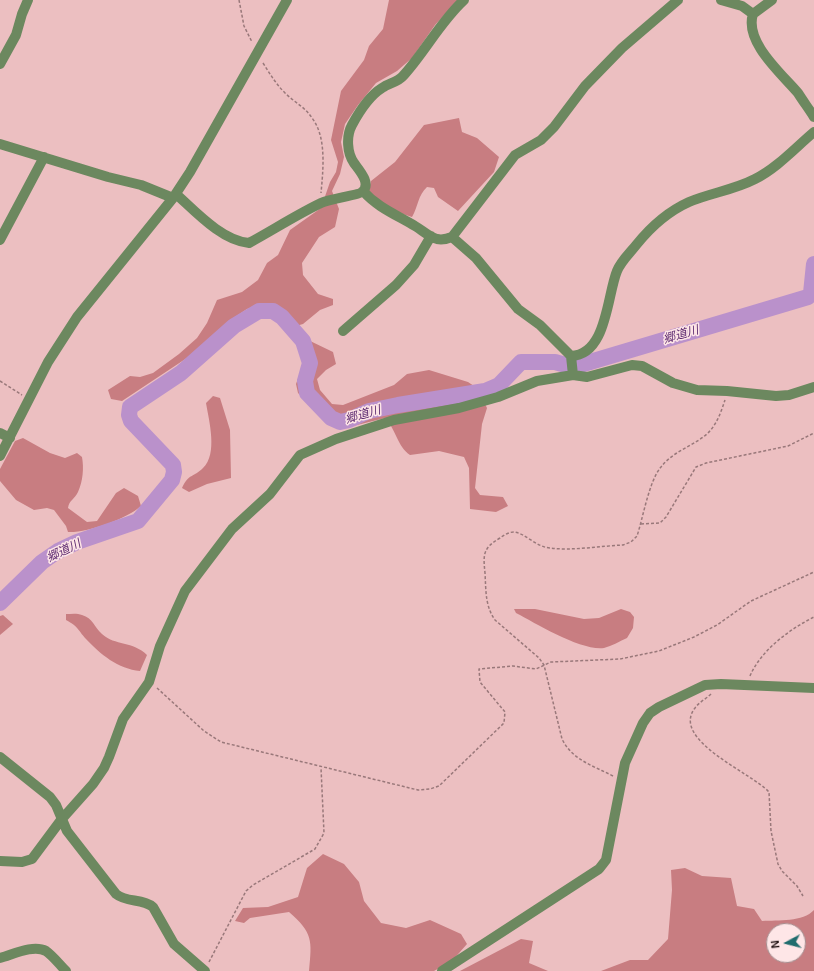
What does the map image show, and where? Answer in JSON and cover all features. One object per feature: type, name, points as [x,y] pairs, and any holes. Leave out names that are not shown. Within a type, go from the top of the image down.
[{"type":"street","points":[[0,64],[16,35],[28,0]]},
{"type":"street","points":[[0,456],[48,362],[77,317],[174,196],[287,0]]},
{"type":"street","points":[[363,191],[365,185],[364,177],[360,169],[354,163],[349,150],[348,137],[351,126],[373,95],[382,88],[402,78],[444,22],[464,0]]},
{"type":"street","points":[[363,191],[387,212],[431,236],[446,240],[452,238],[515,155],[541,140],[554,127],[585,86],[642,29],[670,8],[676,0]]},
{"type":"street","points":[[722,0],[742,6],[753,14]]},
{"type":"street","points":[[772,0],[753,14],[751,20],[754,34],[764,54],[798,94],[814,116]]},
{"type":"street","points":[[0,861],[22,862],[32,859],[61,820],[104,768],[123,718],[149,682],[160,646],[185,591],[232,529],[270,494],[300,456],[336,439],[394,420],[465,406],[498,397],[571,365],[577,356],[584,352],[601,331],[618,269],[645,235],[678,208],[689,202],[756,179],[776,165],[814,132]]},
{"type":"street","points":[[0,144],[174,196],[211,225],[238,242],[249,243],[322,203],[363,191]]},
{"type":"street","points":[[0,240],[44,157]]},
{"type":"street","points":[[343,331],[396,285],[414,265],[431,236]]},
{"type":"street","points":[[452,238],[476,258],[518,309],[540,325],[571,365],[587,377],[622,366],[642,366],[672,383],[697,390],[727,391],[776,396],[789,395],[814,387]]},
{"type":"street","points":[[0,433],[10,438]]},
{"type":"street","points":[[442,971],[598,868],[606,860],[625,763],[643,723],[650,713],[659,707],[705,685],[721,684],[814,688]]},
{"type":"street","points":[[0,757],[50,796],[56,805],[61,820],[67,831],[80,850],[116,894],[122,899],[148,902],[153,907],[174,944],[205,971]]},
{"type":"street","points":[[0,958],[39,949],[46,952],[66,971]]},
{"type":"path","points":[[239,0],[244,26],[273,80],[314,119],[321,140],[324,159],[320,199],[322,203]]},
{"type":"path","points":[[0,381],[28,402]]},
{"type":"path","points":[[621,778],[574,756],[566,749],[562,740],[544,665],[539,658],[495,620],[491,614],[486,595],[484,560],[486,550],[490,544],[506,534],[514,532],[537,545],[549,548],[623,545],[631,542],[637,536],[655,477],[660,467],[669,459],[708,433],[716,423],[727,396],[727,391]]},
{"type":"path","points":[[641,524],[660,523],[663,520],[696,467],[706,463],[788,446],[814,433]]},
{"type":"path","points":[[149,682],[204,731],[221,742],[321,768],[418,790],[430,790],[439,786],[504,723],[505,712],[480,682],[479,669],[513,666],[536,669],[558,661],[620,659],[659,650],[694,637],[717,625],[751,601],[814,572]]},
{"type":"path","points":[[748,685],[752,671],[770,648],[814,616]]},
{"type":"path","points":[[721,684],[715,691],[695,707],[691,715],[690,728],[710,750],[758,782],[769,792],[771,831],[778,864],[782,871],[797,886],[803,896]]},
{"type":"path","points":[[205,971],[246,891],[315,848],[320,842],[324,833],[321,768]]},
{"type":"shaded area","points":[[389,0],[458,0],[435,25],[412,58],[397,71],[376,83],[345,124],[341,142],[344,157],[340,174],[332,191],[339,209],[335,227],[319,237],[302,263],[303,275],[318,294],[333,299],[333,305],[320,310],[303,324],[296,326],[280,307],[263,304],[247,309],[229,321],[205,346],[122,401],[111,399],[108,390],[130,376],[140,377],[153,373],[179,354],[197,338],[207,323],[217,300],[242,292],[258,280],[267,263],[278,255],[290,230],[321,208],[330,182],[336,172],[338,162],[331,140],[341,91],[364,60],[369,46],[383,29]]},
{"type":"shaded area","points":[[459,118],[462,132],[477,138],[499,157],[494,172],[458,211],[438,197],[434,188],[427,187],[424,190],[412,217],[384,208],[368,194],[371,181],[395,162],[424,125]]},
{"type":"shaded area","points":[[306,339],[333,352],[336,364],[326,370],[317,379],[320,390],[332,404],[343,405],[394,385],[407,374],[429,370],[468,382],[477,388],[487,408],[482,424],[475,488],[480,495],[503,497],[508,506],[496,512],[470,509],[469,468],[464,457],[439,451],[410,455],[402,447],[392,427],[385,418],[349,427],[326,420],[298,393],[296,384],[302,367],[303,356],[299,348]]},
{"type":"shaded area","points":[[213,396],[220,398],[230,430],[231,478],[207,484],[189,492],[182,488],[189,478],[203,468],[208,462],[210,454],[211,437],[206,403]]},
{"type":"shaded area","points":[[23,438],[50,453],[65,458],[77,453],[82,457],[83,470],[80,488],[68,508],[87,522],[97,521],[116,493],[124,488],[138,496],[141,506],[126,516],[96,528],[68,532],[66,526],[54,510],[47,508],[34,510],[16,500],[0,481],[0,469],[15,441]]},
{"type":"shaded area","points":[[514,609],[535,609],[584,619],[599,618],[621,609],[630,612],[634,617],[633,628],[627,638],[604,648],[594,648],[559,636],[516,613]]},
{"type":"shaded area","points":[[66,614],[86,616],[107,638],[130,645],[142,651],[147,655],[140,671],[132,670],[117,664],[103,655],[86,639],[76,626],[66,620]]},
{"type":"shaded area","points":[[3,615],[13,624],[0,635],[0,616]]},
{"type":"shaded area","points":[[323,854],[344,864],[359,882],[364,901],[381,923],[406,928],[430,920],[461,934],[467,944],[452,961],[434,971],[309,971],[311,952],[307,932],[297,919],[289,912],[250,918],[244,923],[235,921],[243,908],[268,907],[298,897],[307,868]]},
{"type":"shaded area","points":[[685,868],[702,876],[731,878],[737,906],[754,909],[762,921],[803,917],[814,910],[814,971],[601,971],[630,960],[648,960],[668,939],[672,890],[671,870]]},
{"type":"shaded area","points":[[521,939],[533,941],[529,963],[548,971],[460,971]]},
{"type":"waterway","name":"郷道川","points":[[0,603],[42,562],[58,551],[77,542],[138,521],[172,480],[174,472],[173,465],[131,421],[129,415],[130,407],[181,373],[234,326],[259,311],[273,311],[282,317],[303,341],[310,363],[305,381],[307,393],[331,418],[340,422],[349,420],[369,411],[485,391],[499,385],[521,362],[555,362],[569,366],[580,365],[808,297],[811,293],[814,264]]}]
